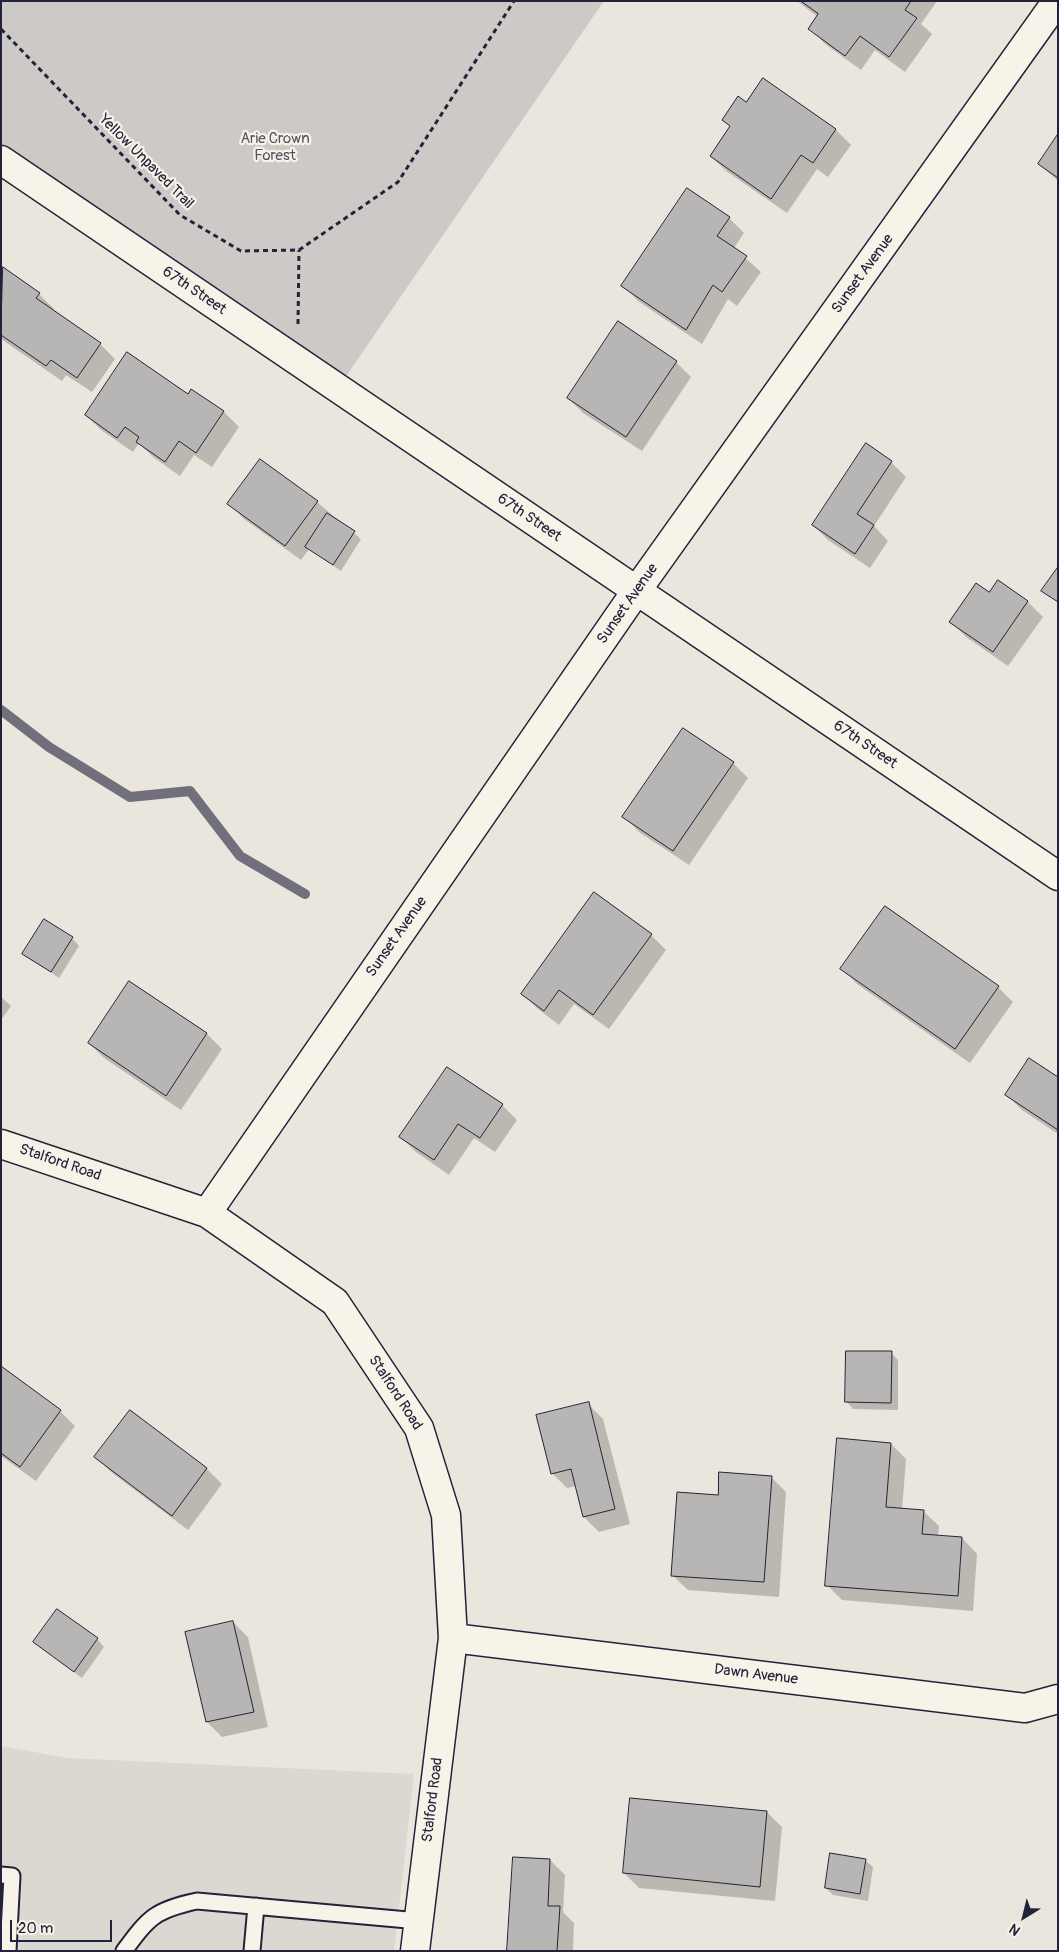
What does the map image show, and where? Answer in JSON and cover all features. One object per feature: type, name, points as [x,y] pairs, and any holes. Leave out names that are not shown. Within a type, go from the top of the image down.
[{"type":"street","name":"Sunset Avenue","points":[[207,1212],[637,590],[1057,1]]},
{"type":"street","name":"67th Street","points":[[1,160],[1058,876]]},
{"type":"street","name":"Stalford Road","points":[[1,1144],[207,1212],[335,1302],[419,1428],[446,1515],[453,1638],[415,1951]]},
{"type":"street","name":"Dawn Avenue","points":[[453,1638],[1025,1708],[1058,1699]]},
{"type":"lane","points":[[1,1875],[12,1876],[8,1951]]},
{"type":"lane","points":[[124,1951],[144,1924],[167,1907],[197,1901],[419,1921]]},
{"type":"lane","points":[[252,1951],[256,1906]]},
{"type":"path","points":[[297,362],[299,250],[398,182],[514,1]]},
{"type":"path","name":"Yellow Unpaved Trail","points":[[1,29],[180,215],[241,251],[299,250]]},
{"type":"shaded area","points":[[1,1746],[67,1758],[414,1774],[394,1951],[1,1951]]},
{"type":"green space","name":"Arie Crown Forest","points":[[1,1],[604,1],[342,382],[1,148]]},
{"type":"building","points":[[801,1],[911,1],[905,10],[917,18],[889,57],[860,36],[845,56],[808,29],[818,14]]},
{"type":"building","points":[[763,78],[836,129],[813,163],[801,155],[771,199],[710,156],[730,126],[722,120],[738,96],[746,102]]},
{"type":"building","points":[[1058,134],[1058,178],[1038,164]]},
{"type":"building","points":[[687,188],[730,217],[717,236],[747,256],[722,292],[713,285],[686,330],[621,286]]},
{"type":"building","points":[[3,267],[40,293],[36,298],[101,343],[77,378],[51,360],[46,366],[1,335]]},
{"type":"building","points":[[618,321],[677,361],[626,437],[567,398]]},
{"type":"building","points":[[127,352],[188,394],[191,389],[224,411],[196,453],[179,441],[165,462],[136,442],[139,437],[125,427],[117,438],[85,415]]},
{"type":"building","points":[[866,443],[892,461],[857,514],[874,525],[855,554],[812,525]]},
{"type":"building","points":[[260,459],[318,501],[285,546],[227,504]]},
{"type":"building","points":[[327,513],[355,531],[333,565],[305,547]]},
{"type":"building","points":[[1058,567],[1058,602],[1041,591]]},
{"type":"building","points":[[998,580],[1028,601],[993,652],[949,622],[976,583],[989,592]]},
{"type":"building","points":[[683,728],[734,762],[673,851],[622,817]]},
{"type":"building","points":[[594,892],[652,934],[593,1015],[559,990],[544,1011],[521,994]]},
{"type":"building","points":[[885,906],[999,986],[955,1049],[840,969]]},
{"type":"building","points":[[44,919],[73,937],[51,972],[22,954]]},
{"type":"building","points":[[129,981],[207,1033],[166,1096],[88,1043]]},
{"type":"building","points":[[1029,1058],[1058,1077],[1058,1130],[1005,1095]]},
{"type":"building","points":[[447,1067],[503,1104],[480,1138],[458,1124],[434,1160],[399,1137]]},
{"type":"building","points":[[846,1351],[892,1351],[891,1403],[845,1402]]},
{"type":"building","points":[[1,1366],[61,1410],[20,1467],[1,1453]]},
{"type":"building","points":[[589,1402],[615,1509],[583,1517],[571,1469],[551,1474],[536,1415]]},
{"type":"building","points":[[130,1410],[207,1468],[172,1516],[94,1457]]},
{"type":"building","points":[[837,1438],[891,1443],[886,1507],[924,1510],[922,1534],[962,1537],[958,1596],[825,1586]]},
{"type":"building","points":[[719,1472],[772,1476],[764,1582],[671,1576],[677,1492],[718,1495]]},
{"type":"building","points":[[57,1609],[98,1638],[74,1672],[33,1642]]},
{"type":"building","points":[[233,1621],[254,1712],[206,1722],[185,1632]]},
{"type":"building","points":[[630,1798],[767,1811],[760,1887],[623,1873]]},
{"type":"building","points":[[830,1853],[866,1859],[860,1894],[825,1888]]},
{"type":"building","points":[[513,1857],[550,1859],[548,1906],[560,1906],[557,1951],[507,1951]]},
{"type":"waterway","points":[[1,710],[49,747],[130,797],[190,791],[240,856],[305,894]]}]
